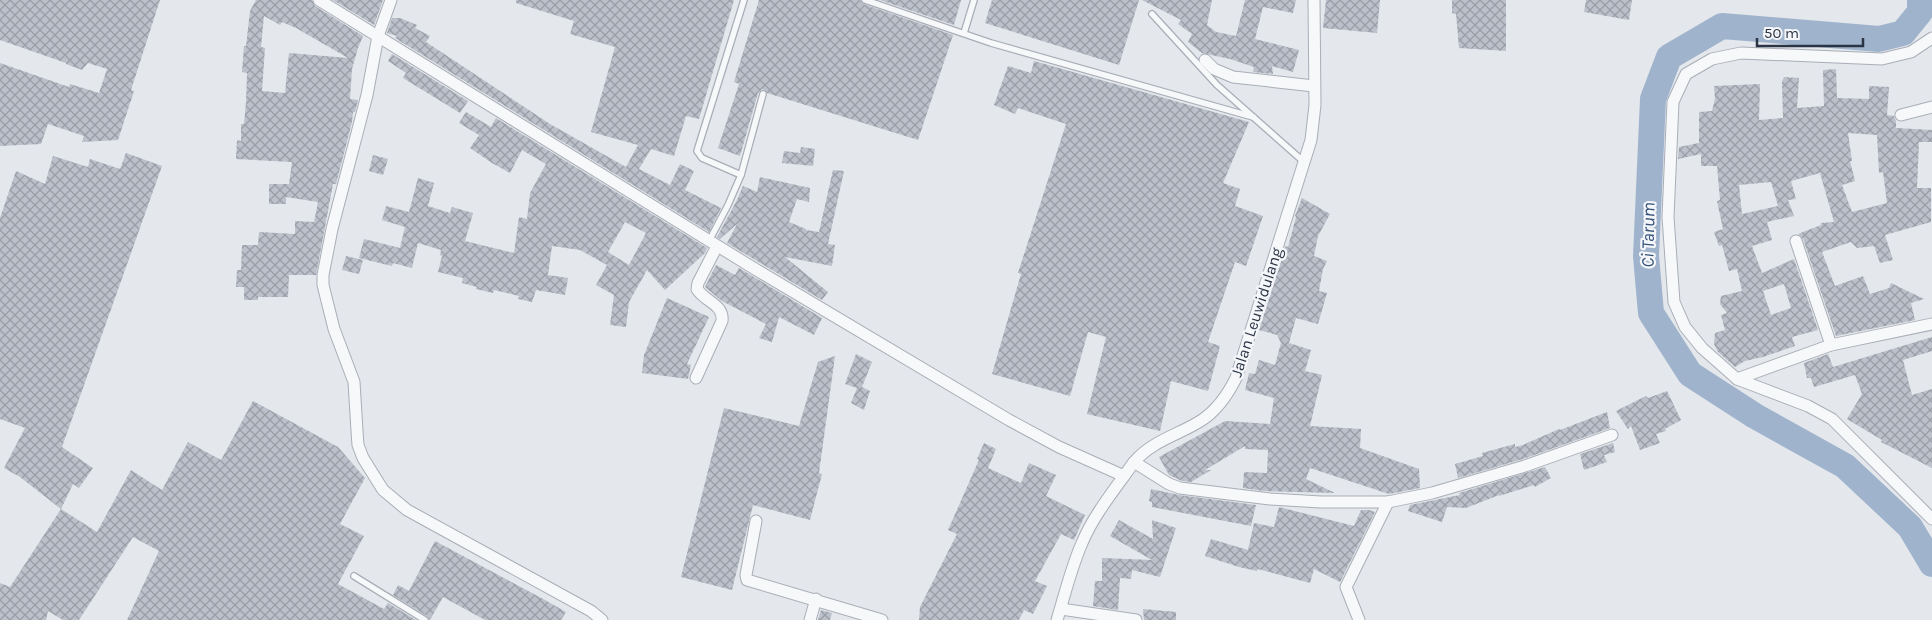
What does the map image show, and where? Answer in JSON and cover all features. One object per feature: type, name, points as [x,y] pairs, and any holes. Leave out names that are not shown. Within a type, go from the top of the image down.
[{"type":"street","points":[[319,0],[510,116],[713,243],[1009,420],[1059,447],[1124,476]]},
{"type":"street","points":[[391,0],[386,42],[367,95],[332,229],[323,275],[323,286],[334,329],[354,382],[358,438],[363,458],[383,490],[407,510],[591,611],[602,620]]},
{"type":"street","name":"Jalan Leuwidulang","points":[[1059,614],[1082,542],[1134,462],[1140,455],[1161,440],[1187,428],[1210,414],[1230,390],[1240,366],[1304,162],[1314,120],[1314,0]]},
{"type":"street","points":[[1932,38],[1911,52],[1882,59],[1741,53],[1712,59],[1686,74],[1673,102],[1668,217],[1674,302],[1685,327],[1702,348],[1736,379],[1808,406],[1832,419],[1932,519]]},
{"type":"street","points":[[1205,60],[1214,69],[1233,76],[1314,86]]},
{"type":"street","points":[[1901,115],[1932,107]]},
{"type":"street","points":[[1796,242],[1831,345]]},
{"type":"street","points":[[696,378],[722,321],[723,314],[721,310],[700,294],[697,289],[713,243]]},
{"type":"street","points":[[1736,379],[1831,345],[1932,324]]},
{"type":"street","points":[[1134,462],[1180,488],[1270,499],[1321,502],[1388,502],[1432,493],[1525,466],[1612,435]]},
{"type":"street","points":[[1359,620],[1346,587],[1388,502]]},
{"type":"street","points":[[756,521],[746,575],[747,580],[882,620]]},
{"type":"street","points":[[810,620],[816,599]]},
{"type":"street","points":[[1059,614],[1136,620]]},
{"type":"lane","points":[[741,174],[702,158],[697,151],[744,0]]},
{"type":"lane","points":[[864,0],[991,43],[1253,118]]},
{"type":"lane","points":[[964,33],[974,0]]},
{"type":"lane","points":[[1152,14],[1218,85],[1304,162]]},
{"type":"lane","points":[[713,243],[741,174],[763,94]]},
{"type":"lane","points":[[354,576],[425,620]]},
{"type":"building","points":[[0,0],[160,0],[131,90],[134,91],[118,140],[82,142],[84,136],[48,124],[41,144],[0,146],[0,63],[69,87],[70,84],[99,93],[107,69],[88,63],[82,70],[0,40]]},
{"type":"building","points":[[256,0],[312,0],[315,6],[363,36],[352,69],[350,99],[358,100],[355,112],[353,112],[336,184],[333,184],[316,275],[289,275],[288,297],[258,297],[258,300],[244,300],[244,287],[236,287],[237,270],[241,270],[242,245],[258,245],[259,232],[295,234],[295,221],[314,222],[318,202],[286,197],[286,204],[269,204],[269,184],[289,184],[292,162],[236,159],[237,140],[241,141],[241,124],[244,124],[247,73],[242,72],[250,11]],"holes":[[[264,16],[280,25],[282,22],[296,28],[348,58],[289,53],[285,93],[262,91],[265,48],[261,47]]]},
{"type":"building","points":[[333,0],[383,0],[374,25]]},
{"type":"building","points":[[516,0],[734,0],[699,119],[686,116],[674,156],[651,149],[639,169],[670,185],[680,164],[694,171],[685,190],[721,208],[709,232],[395,38],[397,36],[387,33],[392,18],[400,18],[417,25],[415,28],[430,36],[426,42],[550,124],[626,167],[638,145],[591,132],[615,47],[570,34],[574,21],[516,3]]},
{"type":"building","points":[[759,0],[860,0],[863,4],[953,35],[918,140],[767,93],[762,89],[758,93],[740,156],[718,148],[739,84],[734,82]]},
{"type":"building","points":[[880,0],[961,0],[954,25]]},
{"type":"building","points":[[992,0],[1139,0],[1119,65],[985,23]]},
{"type":"building","points":[[1142,0],[1212,0],[1207,25],[1216,32],[1236,36],[1245,0],[1296,0],[1293,13],[1263,7],[1255,39],[1299,50],[1293,72],[1272,66],[1273,74],[1253,72],[1254,67],[1202,53],[1188,42],[1192,34],[1178,24],[1181,20]]},
{"type":"building","points":[[1326,0],[1380,0],[1377,33],[1323,28]]},
{"type":"building","points":[[1452,0],[1506,0],[1506,51],[1459,48],[1456,14],[1452,13]]},
{"type":"building","points":[[1586,0],[1632,0],[1629,20],[1584,12]]},
{"type":"building","points":[[392,54],[468,101],[460,113],[403,78],[406,73],[388,61]]},
{"type":"building","points":[[1034,61],[1249,122],[1223,183],[1240,189],[1235,206],[1263,216],[1246,266],[1235,262],[1208,342],[1220,346],[1208,391],[1171,381],[1160,431],[1087,414],[1106,337],[1088,332],[1070,396],[992,374],[1021,274],[1018,273],[1066,124],[1018,108],[1015,114],[994,105],[1008,66],[1031,73]]},
{"type":"building","points":[[1836,69],[1837,98],[1869,99],[1869,86],[1889,87],[1887,115],[1894,116],[1896,128],[1932,130],[1932,142],[1919,142],[1917,188],[1931,188],[1931,222],[1885,235],[1893,260],[1880,263],[1874,246],[1857,248],[1851,242],[1822,252],[1835,286],[1863,276],[1870,294],[1889,288],[1891,283],[1924,299],[1911,303],[1915,320],[1836,336],[1803,239],[1798,234],[1821,225],[1821,223],[1834,222],[1820,173],[1791,181],[1796,199],[1788,200],[1794,216],[1767,222],[1772,240],[1752,246],[1762,273],[1794,259],[1818,330],[1792,337],[1795,346],[1745,361],[1735,367],[1718,352],[1714,344],[1715,333],[1725,330],[1721,315],[1727,313],[1720,304],[1721,296],[1742,291],[1737,269],[1729,271],[1722,245],[1719,246],[1714,232],[1723,229],[1717,201],[1720,200],[1717,166],[1701,166],[1701,154],[1678,159],[1679,147],[1699,143],[1699,112],[1712,111],[1715,99],[1714,86],[1760,84],[1759,120],[1783,118],[1782,82],[1784,77],[1799,78],[1797,108],[1824,106],[1823,70]],"holes":[[[1848,133],[1877,135],[1879,173],[1883,172],[1887,203],[1852,212],[1842,185],[1855,181],[1850,161],[1852,161]],[[1771,182],[1778,206],[1742,214],[1739,185]],[[1784,284],[1791,308],[1771,315],[1763,291]]]},
{"type":"building","points":[[466,112],[491,127],[496,118],[707,248],[705,253],[665,290],[647,270],[629,302],[626,327],[610,325],[614,295],[596,285],[607,265],[580,250],[552,246],[548,275],[568,278],[565,295],[536,290],[532,302],[518,299],[519,296],[494,290],[493,293],[476,289],[477,287],[462,283],[463,278],[438,272],[442,256],[440,255],[441,250],[418,243],[412,268],[393,263],[392,266],[359,258],[364,239],[400,248],[405,227],[382,220],[386,206],[409,212],[418,178],[434,183],[428,206],[450,213],[452,207],[473,213],[465,241],[514,253],[519,217],[527,219],[530,193],[546,164],[522,150],[510,173],[470,148],[479,135],[459,123]],"holes":[[[625,222],[646,233],[629,265],[608,252]]]},
{"type":"building","points":[[801,147],[815,149],[813,166],[782,163],[784,151],[800,153]]},
{"type":"building","points":[[126,153],[162,166],[62,447],[93,468],[79,488],[73,484],[61,509],[20,477],[4,468],[25,428],[0,419],[0,218],[16,171],[45,184],[53,156],[88,167],[90,159],[120,169]]},
{"type":"building","points":[[373,155],[388,159],[383,175],[369,171]]},
{"type":"building","points":[[833,170],[844,171],[828,244],[835,245],[832,266],[785,257],[828,292],[822,300],[727,243],[737,224],[720,239],[717,237],[743,186],[757,192],[760,177],[810,188],[809,202],[797,199],[789,222],[806,230],[819,232]]},
{"type":"building","points":[[1302,198],[1330,214],[1318,236],[1314,256],[1327,261],[1323,269],[1319,291],[1327,293],[1318,324],[1296,318],[1289,343],[1311,350],[1305,371],[1322,375],[1310,426],[1361,429],[1360,448],[1419,469],[1420,488],[1389,494],[1310,468],[1306,479],[1335,493],[1264,491],[1243,488],[1244,472],[1267,473],[1268,450],[1245,449],[1245,446],[1205,470],[1211,470],[1191,482],[1182,481],[1169,475],[1159,457],[1225,421],[1270,424],[1274,398],[1245,390],[1249,373],[1255,374],[1259,360],[1275,365],[1281,343],[1277,335],[1259,330],[1281,261],[1283,261],[1285,246],[1288,247],[1295,216]]},
{"type":"building","points":[[346,256],[363,260],[359,274],[342,270]]},
{"type":"building","points":[[716,265],[735,275],[739,268],[822,318],[814,335],[779,317],[772,342],[759,338],[766,324],[722,301],[705,287]]},
{"type":"building","points":[[667,298],[709,317],[687,364],[691,365],[688,379],[642,373],[644,355]]},
{"type":"building","points":[[1932,337],[1932,351],[1903,360],[1912,395],[1932,389],[1932,468],[1881,442],[1882,440],[1847,419],[1862,394],[1855,375],[1814,387],[1811,378],[1807,378],[1804,363],[1828,354],[1833,367]]},
{"type":"building","points":[[856,354],[872,362],[862,387],[870,391],[864,410],[851,403],[857,388],[845,384]]},
{"type":"building","points":[[835,356],[819,473],[822,474],[810,520],[753,505],[732,590],[681,577],[724,408],[799,426],[818,362]]},
{"type":"building","points":[[1667,391],[1681,420],[1665,429],[1666,431],[1656,434],[1660,443],[1640,450],[1631,426],[1628,429],[1616,411],[1646,396],[1648,398]]},
{"type":"building","points":[[253,401],[338,447],[365,478],[340,524],[364,536],[338,584],[384,609],[388,603],[416,620],[127,620],[159,551],[133,537],[79,620],[63,620],[48,611],[46,620],[0,620],[0,583],[10,587],[61,509],[97,532],[131,470],[162,490],[188,442],[221,460]]},
{"type":"building","points":[[1607,412],[1610,428],[1523,459],[1458,478],[1455,464],[1483,456],[1482,453],[1515,444],[1515,447],[1523,445],[1559,429]]},
{"type":"building","points":[[984,443],[996,449],[988,468],[1021,483],[1029,463],[1056,475],[1046,496],[1085,515],[1074,540],[1061,534],[1035,581],[1047,586],[1033,614],[1024,610],[1019,620],[919,620],[920,607],[957,534],[948,530],[979,460],[977,459]]},
{"type":"building","points":[[1613,443],[1615,452],[1604,455],[1607,462],[1584,470],[1580,454]]},
{"type":"building","points":[[1545,467],[1551,478],[1535,487],[1534,485],[1499,495],[1466,508],[1447,507],[1442,522],[1408,511],[1410,505],[1460,495],[1459,493]]},
{"type":"building","points":[[1151,489],[1179,495],[1256,505],[1251,526],[1152,507],[1152,502],[1149,501]]},
{"type":"building","points":[[1279,507],[1354,526],[1361,510],[1375,512],[1340,582],[1314,569],[1310,583],[1258,569],[1257,571],[1239,567],[1205,556],[1211,539],[1248,550],[1254,523],[1274,527]]},
{"type":"building","points":[[1119,520],[1153,539],[1152,520],[1176,528],[1160,577],[1132,570],[1131,579],[1120,578],[1118,610],[1093,606],[1095,581],[1102,581],[1102,558],[1152,560],[1110,536]]},
{"type":"building","points":[[435,541],[566,612],[561,620],[485,620],[443,597],[430,620],[427,616],[393,595],[398,585],[409,591]]},
{"type":"building","points":[[1143,609],[1176,612],[1176,620],[1144,620]]},
{"type":"building","points":[[821,610],[832,613],[830,620],[818,620]]},
{"type":"waterway","name":"Ci Tarum","points":[[1920,0],[1920,12],[1903,33],[1879,39],[1722,26],[1669,57],[1653,99],[1646,256],[1651,313],[1690,374],[1755,416],[1845,466],[1910,527],[1932,564]]}]
